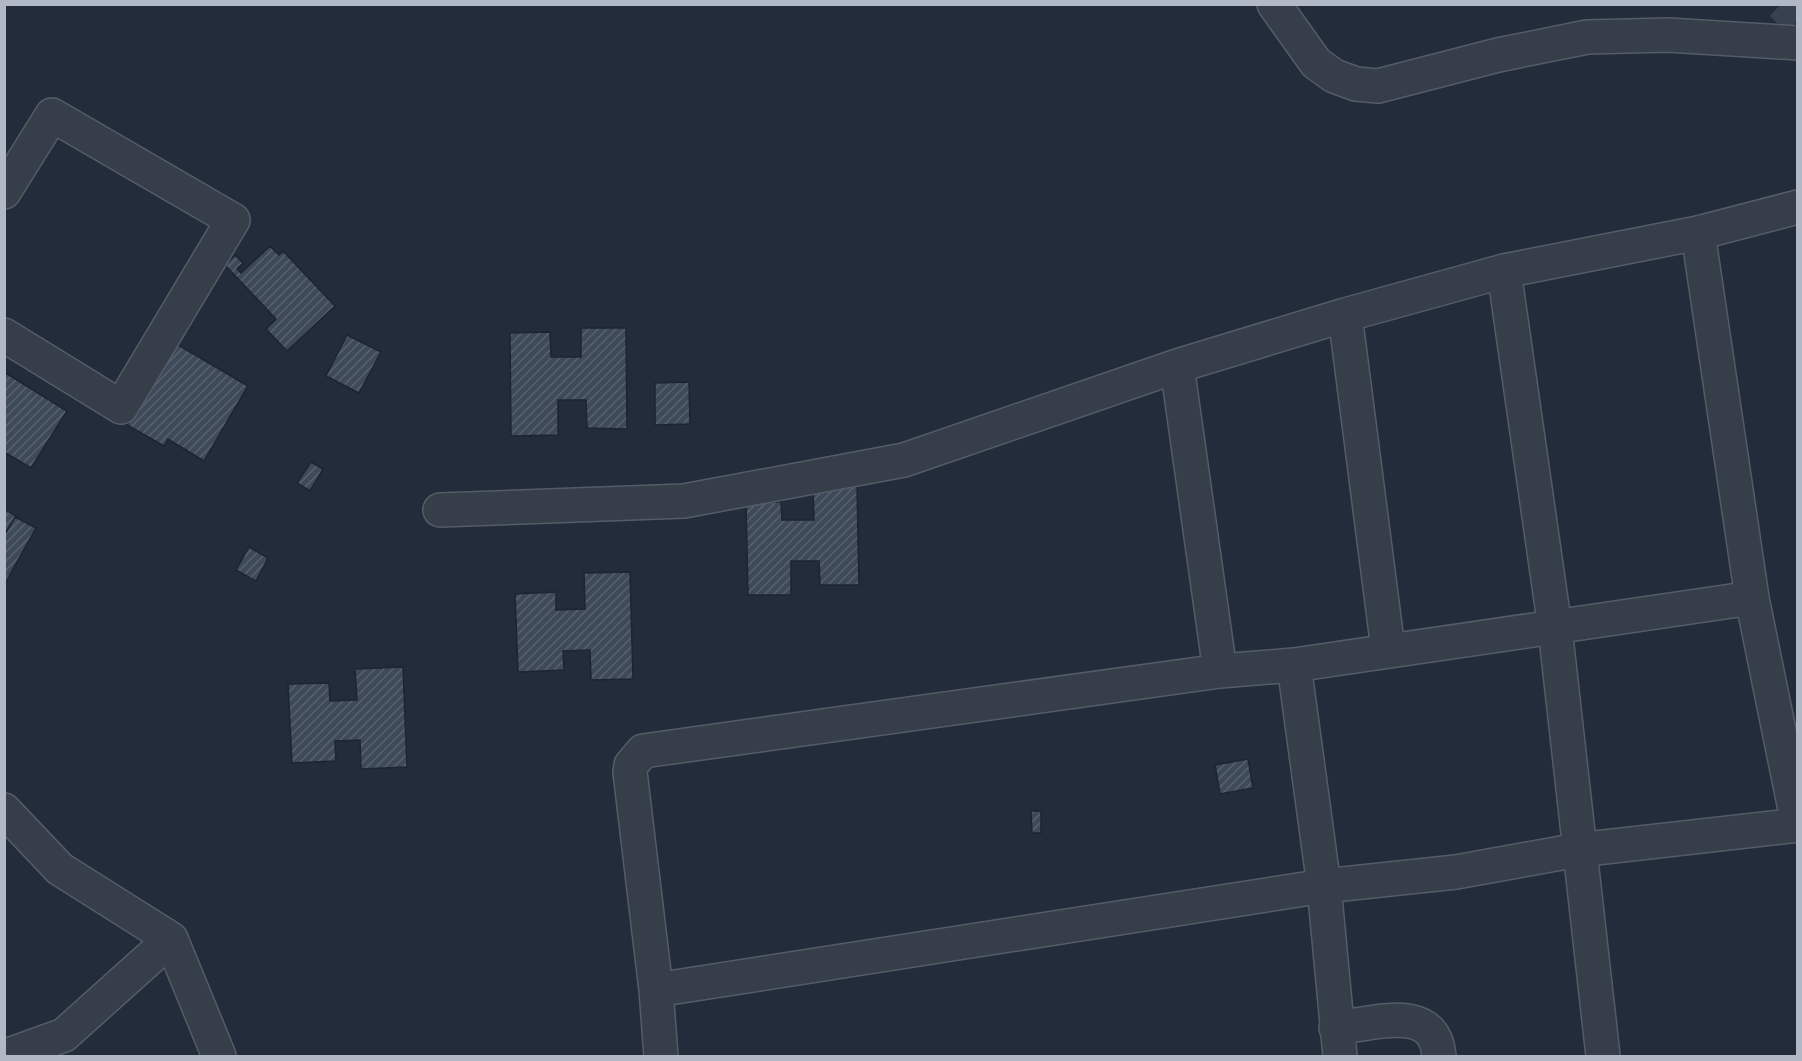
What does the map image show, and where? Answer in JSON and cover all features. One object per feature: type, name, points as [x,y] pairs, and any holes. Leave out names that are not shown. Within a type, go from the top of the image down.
[{"type":"street","points":[[1274,4],[1316,63],[1345,80],[1378,86],[1498,55],[1587,37],[1668,35],[1797,44]]},
{"type":"street","points":[[4,192],[52,115],[233,220],[121,407],[4,335]]},
{"type":"street","points":[[440,510],[684,501],[904,459],[1177,366],[1345,315],[1504,271],[1698,234],[1797,207]]},
{"type":"street","points":[[656,990],[1324,886],[1456,872],[1578,850],[1797,825],[1752,598],[1698,234]]},
{"type":"street","points":[[1504,271],[1555,628],[1578,850],[1603,1056]]},
{"type":"street","points":[[1345,315],[1388,649]]},
{"type":"street","points":[[1177,366],[1220,671]]},
{"type":"street","points":[[661,1056],[656,990],[630,772],[631,765],[643,751],[1220,671],[1294,665],[1388,649],[1555,628],[1752,598]]},
{"type":"street","points":[[1294,665],[1324,886],[1338,1042],[1406,1020],[1418,1022],[1436,1038],[1438,1056]]},
{"type":"street","points":[[4,810],[60,869],[171,939],[219,1056]]},
{"type":"street","points":[[6,1056],[64,1035],[171,939]]},
{"type":"building","points":[[270,246],[279,255],[283,251],[335,306],[287,351],[266,329],[276,319],[225,265],[235,255],[243,263],[237,269],[241,273]]},
{"type":"building","points":[[581,328],[626,328],[627,429],[587,428],[586,400],[558,400],[558,435],[511,436],[510,333],[550,332],[551,357],[581,357]]},
{"type":"building","points":[[347,335],[381,352],[359,393],[326,376]]},
{"type":"building","points":[[175,343],[248,386],[204,461],[168,439],[164,446],[127,425]]},
{"type":"building","points":[[4,372],[67,411],[31,468],[4,452]]},
{"type":"building","points":[[689,382],[690,424],[655,425],[655,383]]},
{"type":"building","points":[[311,462],[323,469],[310,491],[297,483]]},
{"type":"building","points":[[857,486],[859,585],[820,585],[819,561],[791,561],[791,595],[748,595],[746,502],[781,502],[782,520],[814,520],[813,487]]},
{"type":"building","points":[[4,509],[16,516],[4,535]]},
{"type":"building","points":[[15,517],[36,528],[4,585],[4,536]]},
{"type":"building","points":[[249,547],[268,558],[256,581],[236,570]]},
{"type":"building","points":[[630,572],[633,679],[591,680],[590,650],[563,651],[564,670],[518,672],[515,594],[556,592],[556,610],[585,609],[584,573]]},
{"type":"building","points":[[403,667],[407,767],[361,769],[360,740],[335,741],[336,761],[292,763],[288,684],[329,683],[330,701],[357,700],[355,669]]},
{"type":"building","points":[[1248,759],[1253,788],[1220,794],[1215,765]]},
{"type":"building","points":[[1031,811],[1041,811],[1041,833],[1032,833]]},
{"type":"tunnel","points":[[1781,4],[1798,20]]}]
